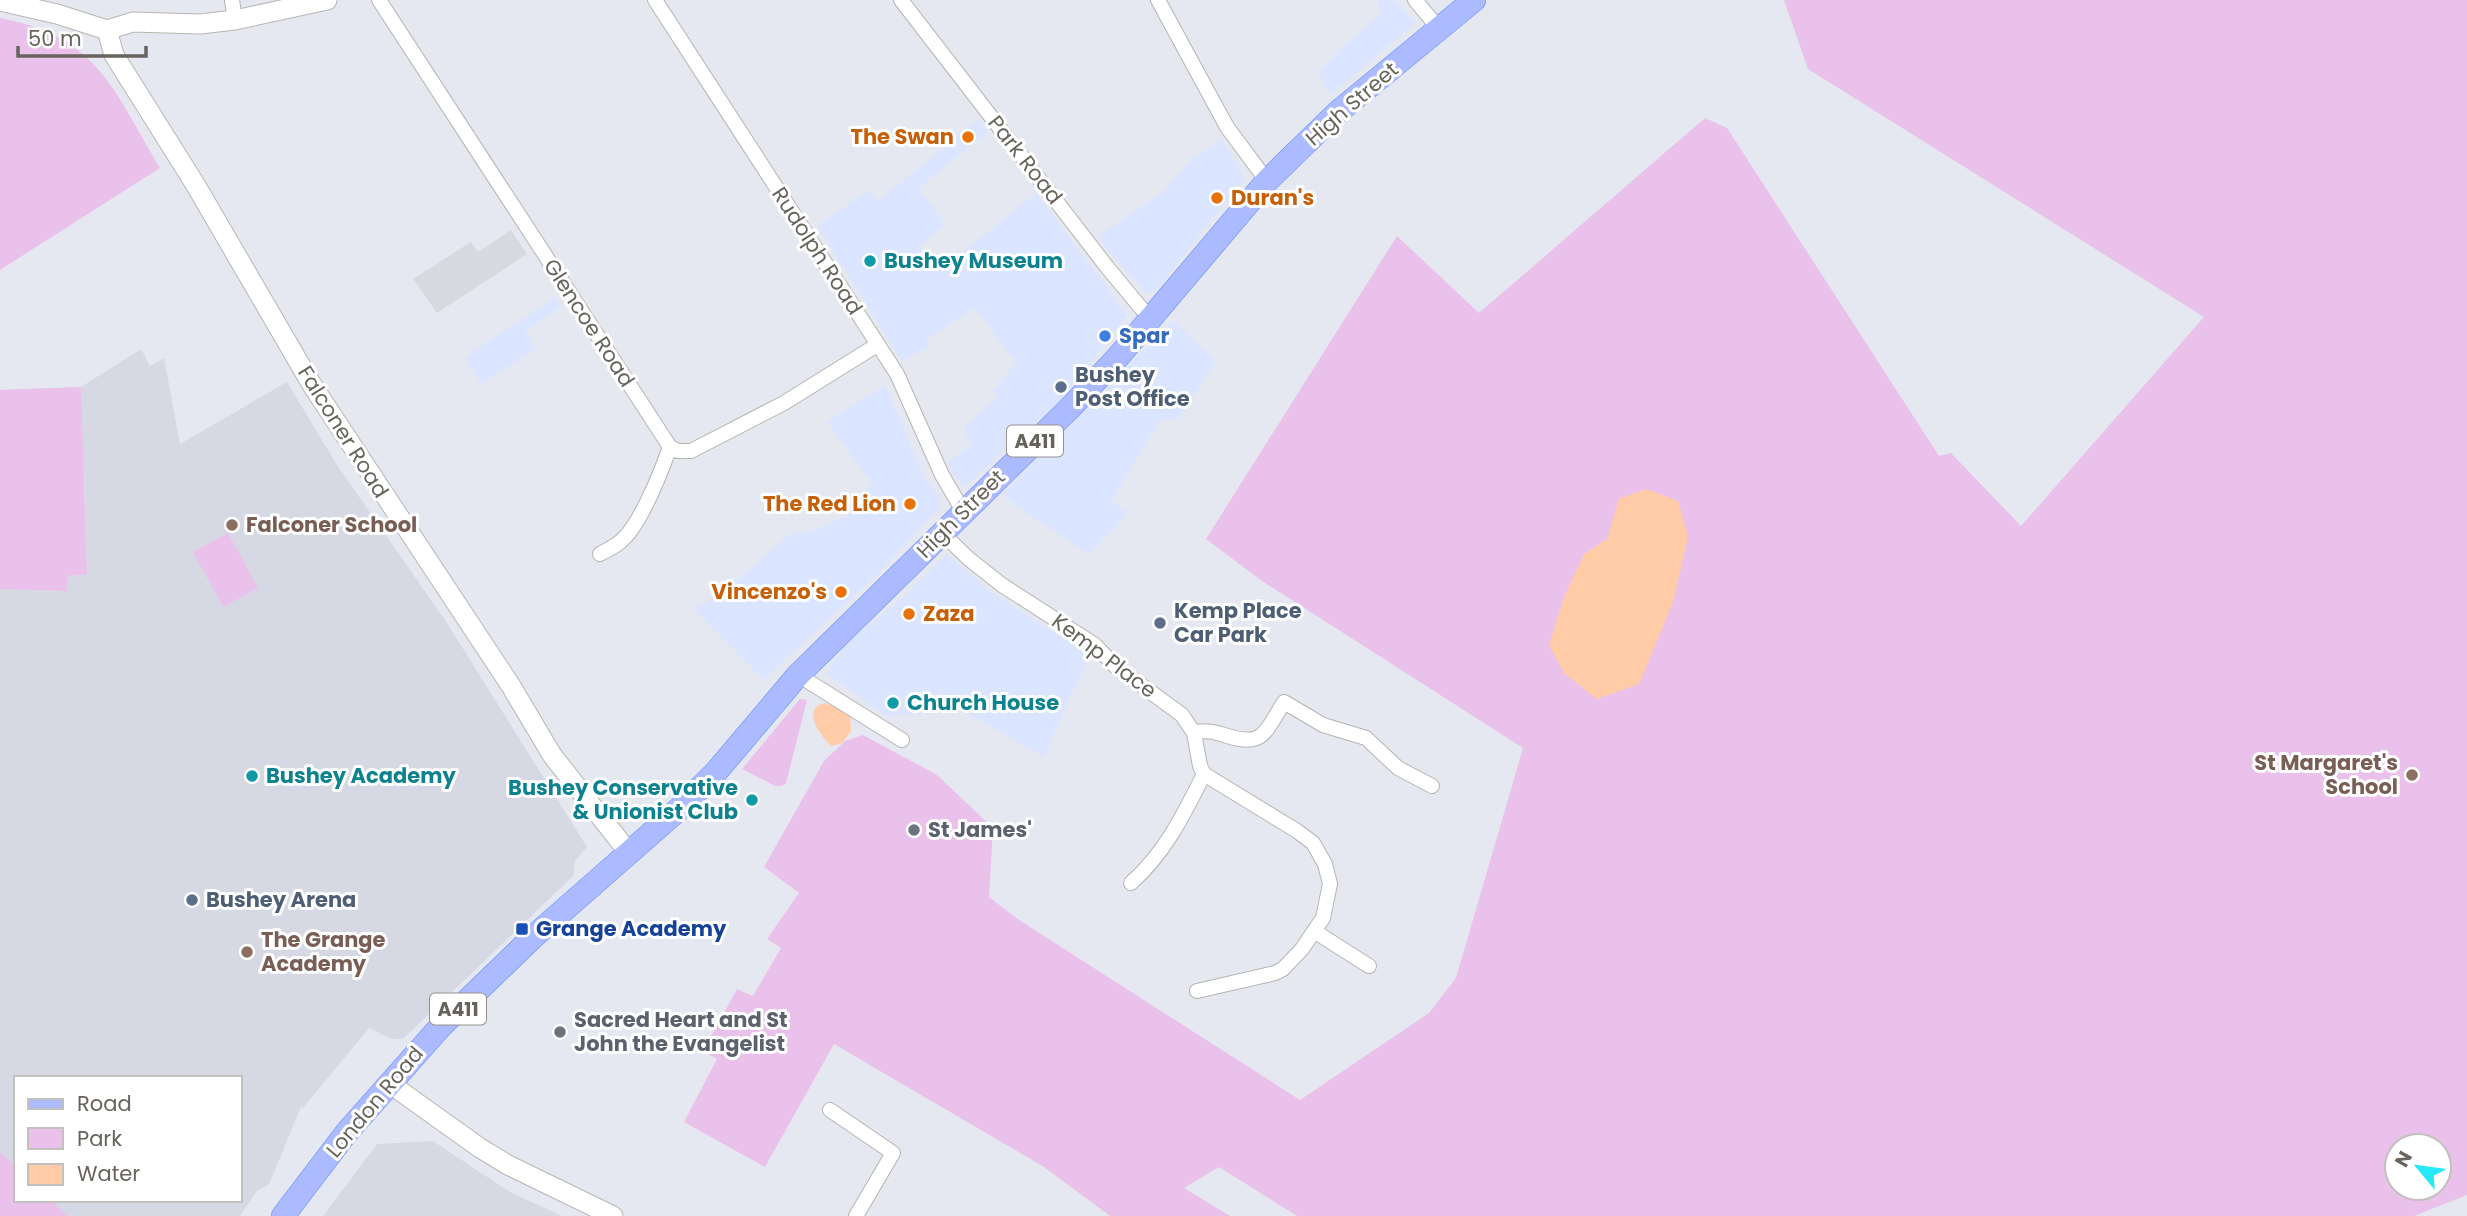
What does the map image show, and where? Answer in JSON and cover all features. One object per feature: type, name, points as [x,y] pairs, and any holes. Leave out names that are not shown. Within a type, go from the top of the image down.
[{"type":"main road","name":"High Street","points":[[629,853],[716,772],[798,675],[863,613],[963,510],[1070,408],[1152,317],[1266,181],[1338,112],[1474,0]]},
{"type":"main road","name":"London Road","points":[[284,1216],[347,1132],[441,1026],[532,938],[629,853]]},
{"type":"street","points":[[232,0],[235,20]]},
{"type":"street","points":[[0,1],[57,14],[107,30],[133,22],[200,24],[235,20],[327,0]]},
{"type":"street","name":"Glencoe Road","points":[[379,0],[670,447]]},
{"type":"street","name":"Rudolph Road","points":[[655,0],[897,374],[942,475],[963,510]]},
{"type":"street","name":"Park Road","points":[[901,0],[1107,267],[1141,309],[1152,317]]},
{"type":"street","points":[[1158,0],[1227,127],[1266,181]]},
{"type":"street","points":[[1415,0],[1440,30]]},
{"type":"street","name":"Falconer Road","points":[[107,30],[114,55],[194,184],[312,385],[511,686],[552,755],[629,853]]},
{"type":"street","points":[[600,554],[621,542],[630,531],[659,475],[670,447],[678,451],[691,451],[784,403],[877,345]]},
{"type":"street","name":"Kemp Place","points":[[942,533],[1002,585],[1095,645],[1115,666],[1182,715],[1194,733]]},
{"type":"street","points":[[798,675],[902,740]]},
{"type":"street","points":[[1197,991],[1275,973],[1293,961],[1323,918],[1330,884],[1319,851],[1313,843],[1205,774],[1200,766],[1194,733],[1206,731],[1244,742],[1252,741],[1266,731],[1284,702],[1324,725],[1366,738],[1398,768],[1432,786]]},
{"type":"street","points":[[1131,883],[1150,866],[1164,848],[1205,774]]},
{"type":"street","points":[[1314,931],[1369,967]]},
{"type":"street","points":[[388,1083],[508,1165],[613,1216]]},
{"type":"street","points":[[830,1110],[893,1153],[856,1216]]},
{"type":"shaded area","points":[[1394,0],[1416,23],[1330,95],[1319,72],[1341,48],[1382,13],[1377,2]]},
{"type":"shaded area","points":[[978,120],[988,132],[918,188],[946,224],[919,247],[940,270],[1036,193],[1128,316],[1061,400],[964,487],[952,473],[948,462],[972,444],[965,434],[965,426],[997,397],[992,391],[1016,363],[975,308],[927,339],[930,346],[902,361],[817,226],[868,190],[878,201]]},
{"type":"shaded area","points":[[1222,140],[1244,178],[1155,292],[1146,293],[1098,236],[1163,192],[1191,159]]},
{"type":"shaded area","points":[[511,230],[527,254],[437,313],[413,279],[471,242],[478,252]]},
{"type":"shaded area","points":[[555,298],[561,307],[525,331],[536,349],[481,384],[465,357]]},
{"type":"shaded area","points":[[1173,320],[1216,362],[1178,419],[1160,420],[1111,502],[1127,512],[1089,554],[1016,506],[1003,494]]},
{"type":"shaded area","name":"The Grange Academy","points":[[141,349],[150,366],[164,358],[180,444],[287,382],[337,465],[447,623],[587,847],[575,861],[573,876],[403,1039],[391,1039],[369,1028],[303,1108],[301,1107],[269,1184],[257,1191],[240,1216],[0,1216],[0,589],[67,591],[68,575],[87,575],[84,472],[0,390],[81,387]]},
{"type":"shaded area","points":[[885,385],[924,476],[940,498],[940,507],[877,575],[763,680],[694,609],[726,590],[791,533],[809,532],[843,518],[869,498],[864,491],[872,484],[827,422]]},
{"type":"shaded area","points":[[947,554],[989,591],[1090,655],[1043,757],[966,712],[886,716],[826,673],[845,645],[904,596]]},
{"type":"shaded area","points":[[433,1141],[510,1192],[562,1216],[323,1216],[377,1144]]},
{"type":"green space","points":[[1784,0],[2467,0],[2467,1195],[2453,1201],[2453,1132],[2383,1132],[2383,1202],[2449,1202],[2414,1216],[1297,1216],[1219,1167],[1184,1188],[1230,1216],[1110,1216],[1044,1167],[834,1044],[765,1167],[684,1122],[717,1059],[703,1051],[737,989],[753,996],[781,948],[767,939],[799,893],[764,867],[824,761],[845,741],[863,735],[937,775],[993,828],[989,897],[1019,920],[1300,1100],[1429,1013],[1456,978],[1523,748],[1262,581],[1206,539],[1397,236],[1479,313],[1705,118],[1727,128],[1939,456],[1951,453],[2021,526],[2204,317],[1808,69]]},
{"type":"green space","points":[[0,18],[33,26],[59,38],[81,53],[115,91],[160,168],[0,270]]},
{"type":"green space","points":[[81,387],[87,575],[68,575],[67,591],[0,589],[0,390]]},
{"type":"green space","points":[[228,533],[258,588],[223,607],[193,552]]},
{"type":"green space","points":[[800,699],[807,700],[786,783],[775,786],[742,769]]},
{"type":"green space","points":[[0,1152],[14,1165],[14,1202],[53,1202],[67,1216],[0,1216]]},
{"type":"water","points":[[1646,489],[1678,501],[1688,537],[1673,602],[1639,684],[1597,699],[1564,673],[1549,645],[1564,597],[1584,554],[1607,539],[1619,499]]},
{"type":"water","points":[[826,703],[850,715],[851,731],[842,743],[831,746],[818,729],[813,716],[818,706]]},
{"type":"place","name":"The Swan","points":[[968,137]]},
{"type":"place","name":"Duran's","points":[[1217,198]]},
{"type":"place","name":"Bushey Museum","points":[[870,261]]},
{"type":"place","name":"Spar","points":[[1105,336]]},
{"type":"place","name":"Bushey Post Office","points":[[1061,387]]},
{"type":"place","name":"The Red Lion","points":[[910,504]]},
{"type":"place","name":"Falconer School","points":[[232,525]]},
{"type":"place","name":"Vincenzo's","points":[[841,592]]},
{"type":"place","name":"Zaza","points":[[909,614]]},
{"type":"place","name":"Kemp Place Car Park","points":[[1160,623]]},
{"type":"place","name":"Church House","points":[[893,703]]},
{"type":"place","name":"St Margaret's School","points":[[2412,775]]},
{"type":"place","name":"Bushey Academy","points":[[252,776]]},
{"type":"place","name":"Bushey Conservative & Unionist Club","points":[[752,800]]},
{"type":"place","name":"St James'","points":[[914,830]]},
{"type":"place","name":"Bushey Arena","points":[[192,900]]},
{"type":"place","name":"Grange Academy","points":[[522,929]]},
{"type":"place","name":"The Grange Academy","points":[[247,952]]},
{"type":"place","name":"Sacred Heart and St John the Evangelist","points":[[560,1032]]}]
